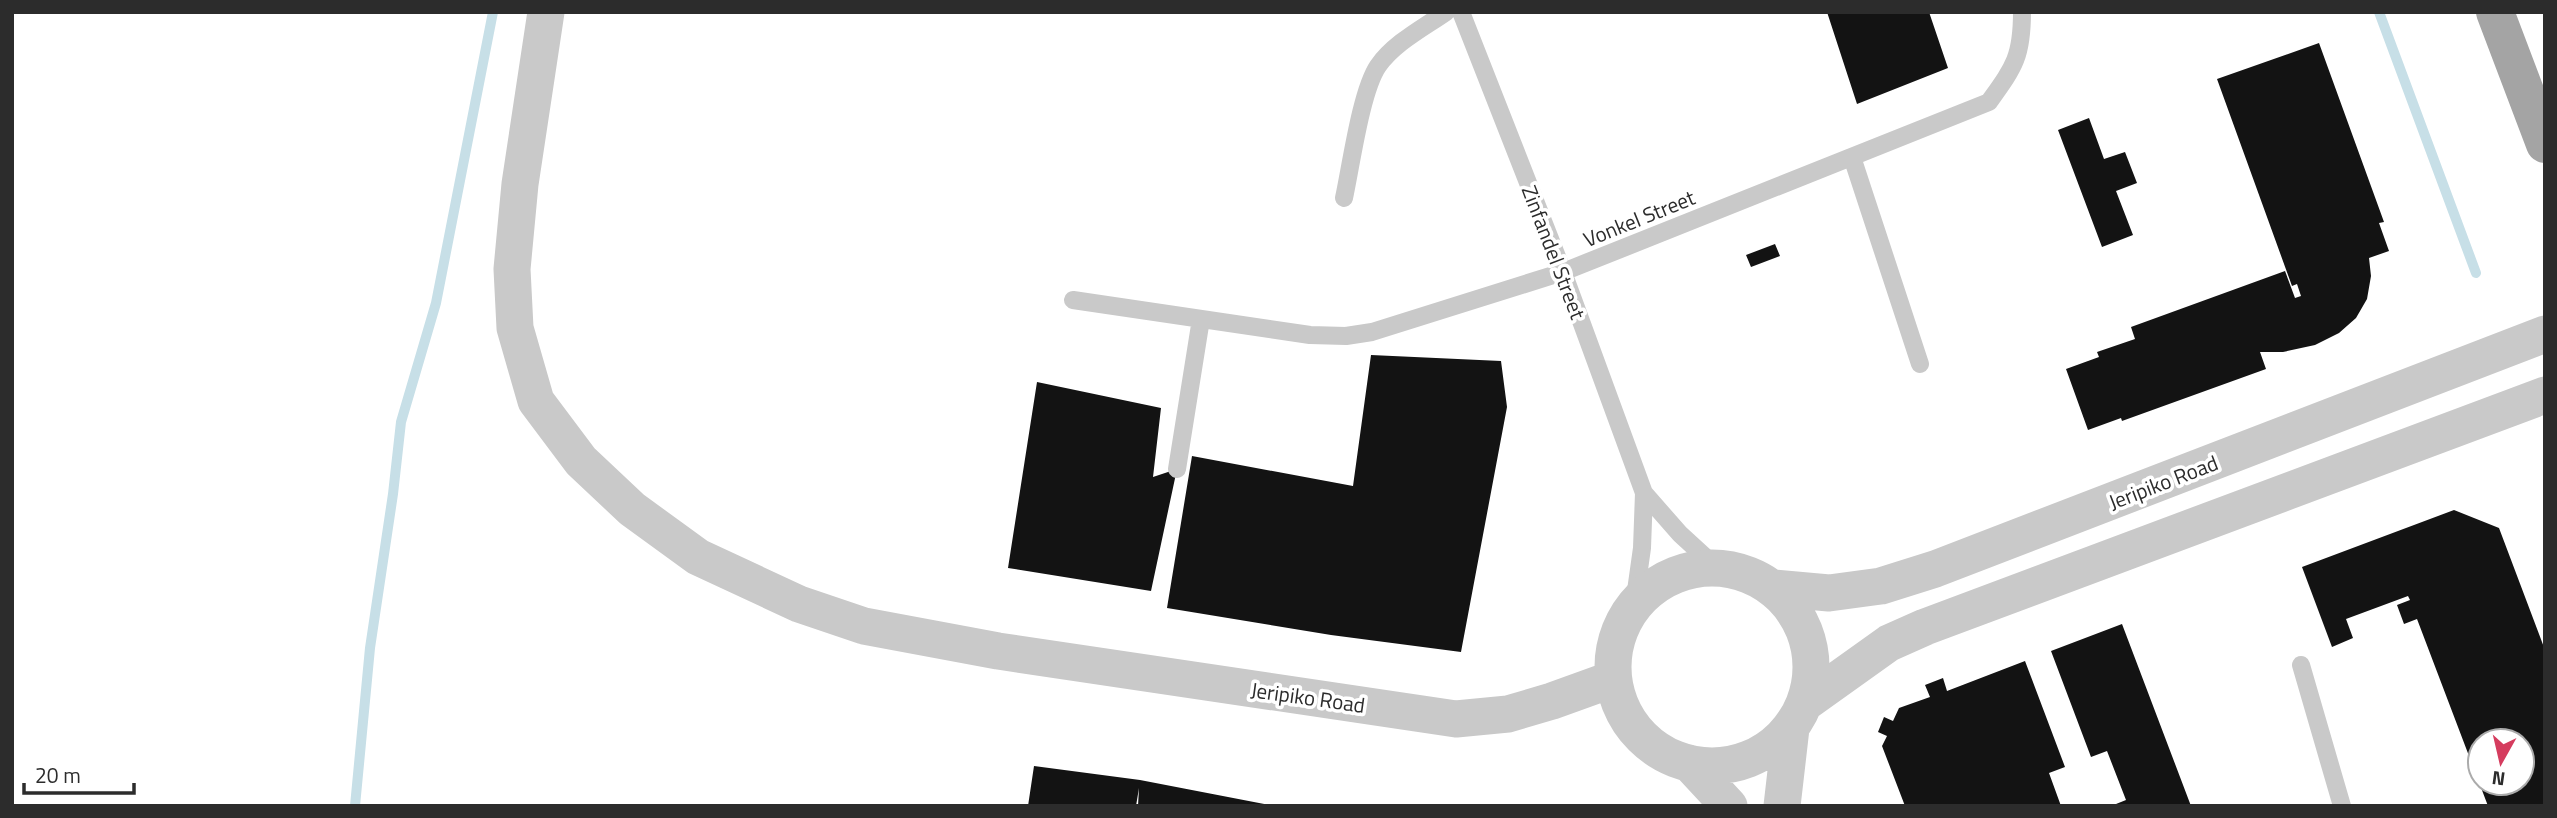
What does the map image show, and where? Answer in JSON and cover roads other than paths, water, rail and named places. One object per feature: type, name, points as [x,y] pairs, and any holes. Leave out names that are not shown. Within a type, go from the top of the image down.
[{"type":"main road","points":[[2495,12],[2545,144]]},
{"type":"street","name":"Jeripiko Road","points":[[547,12],[520,184],[512,269],[514,328],[536,401],[581,461],[632,509],[698,557],[799,604],[864,626],[998,651],[1456,719],[1508,714],[1613,679]]},
{"type":"street","name":"Jeripiko Road","points":[[1774,588],[1829,593],[1881,586],[1935,569],[2545,334]]},
{"type":"street","points":[[1782,806],[1798,715],[1812,672],[1808,640],[1795,611],[1774,588],[1747,573],[1716,567],[1693,569],[1671,576],[1651,588],[1634,605],[1620,628],[1613,652],[1613,679],[1621,707],[1638,733],[1661,752],[1689,763],[1718,766],[1745,760],[1771,747],[1798,715],[1889,643],[1925,627],[2545,395]]},
{"type":"street","points":[[1689,763],[1729,806]]},
{"type":"lane","points":[[1344,198],[1367,88],[1378,66],[1403,41],[1446,12]]},
{"type":"lane","name":"Zinfandel Street","points":[[1461,12],[1563,272],[1644,493],[1680,534],[1716,567]]},
{"type":"lane","name":"Vonkel Street","points":[[1073,300],[1310,335],[1346,336],[1371,332],[1563,272],[1989,103],[2015,66],[2022,36],[2022,12]]},
{"type":"lane","points":[[1852,157],[1920,364]]},
{"type":"lane","points":[[1177,469],[1201,319]]},
{"type":"lane","name":"Zinfandel Street","points":[[1634,605],[1642,548],[1644,493]]},
{"type":"lane","points":[[2301,665],[2343,806]]},
{"type":"waterway","points":[[355,806],[370,648],[401,422],[436,303],[493,12]]},
{"type":"waterway","points":[[2379,12],[2476,273]]}]
